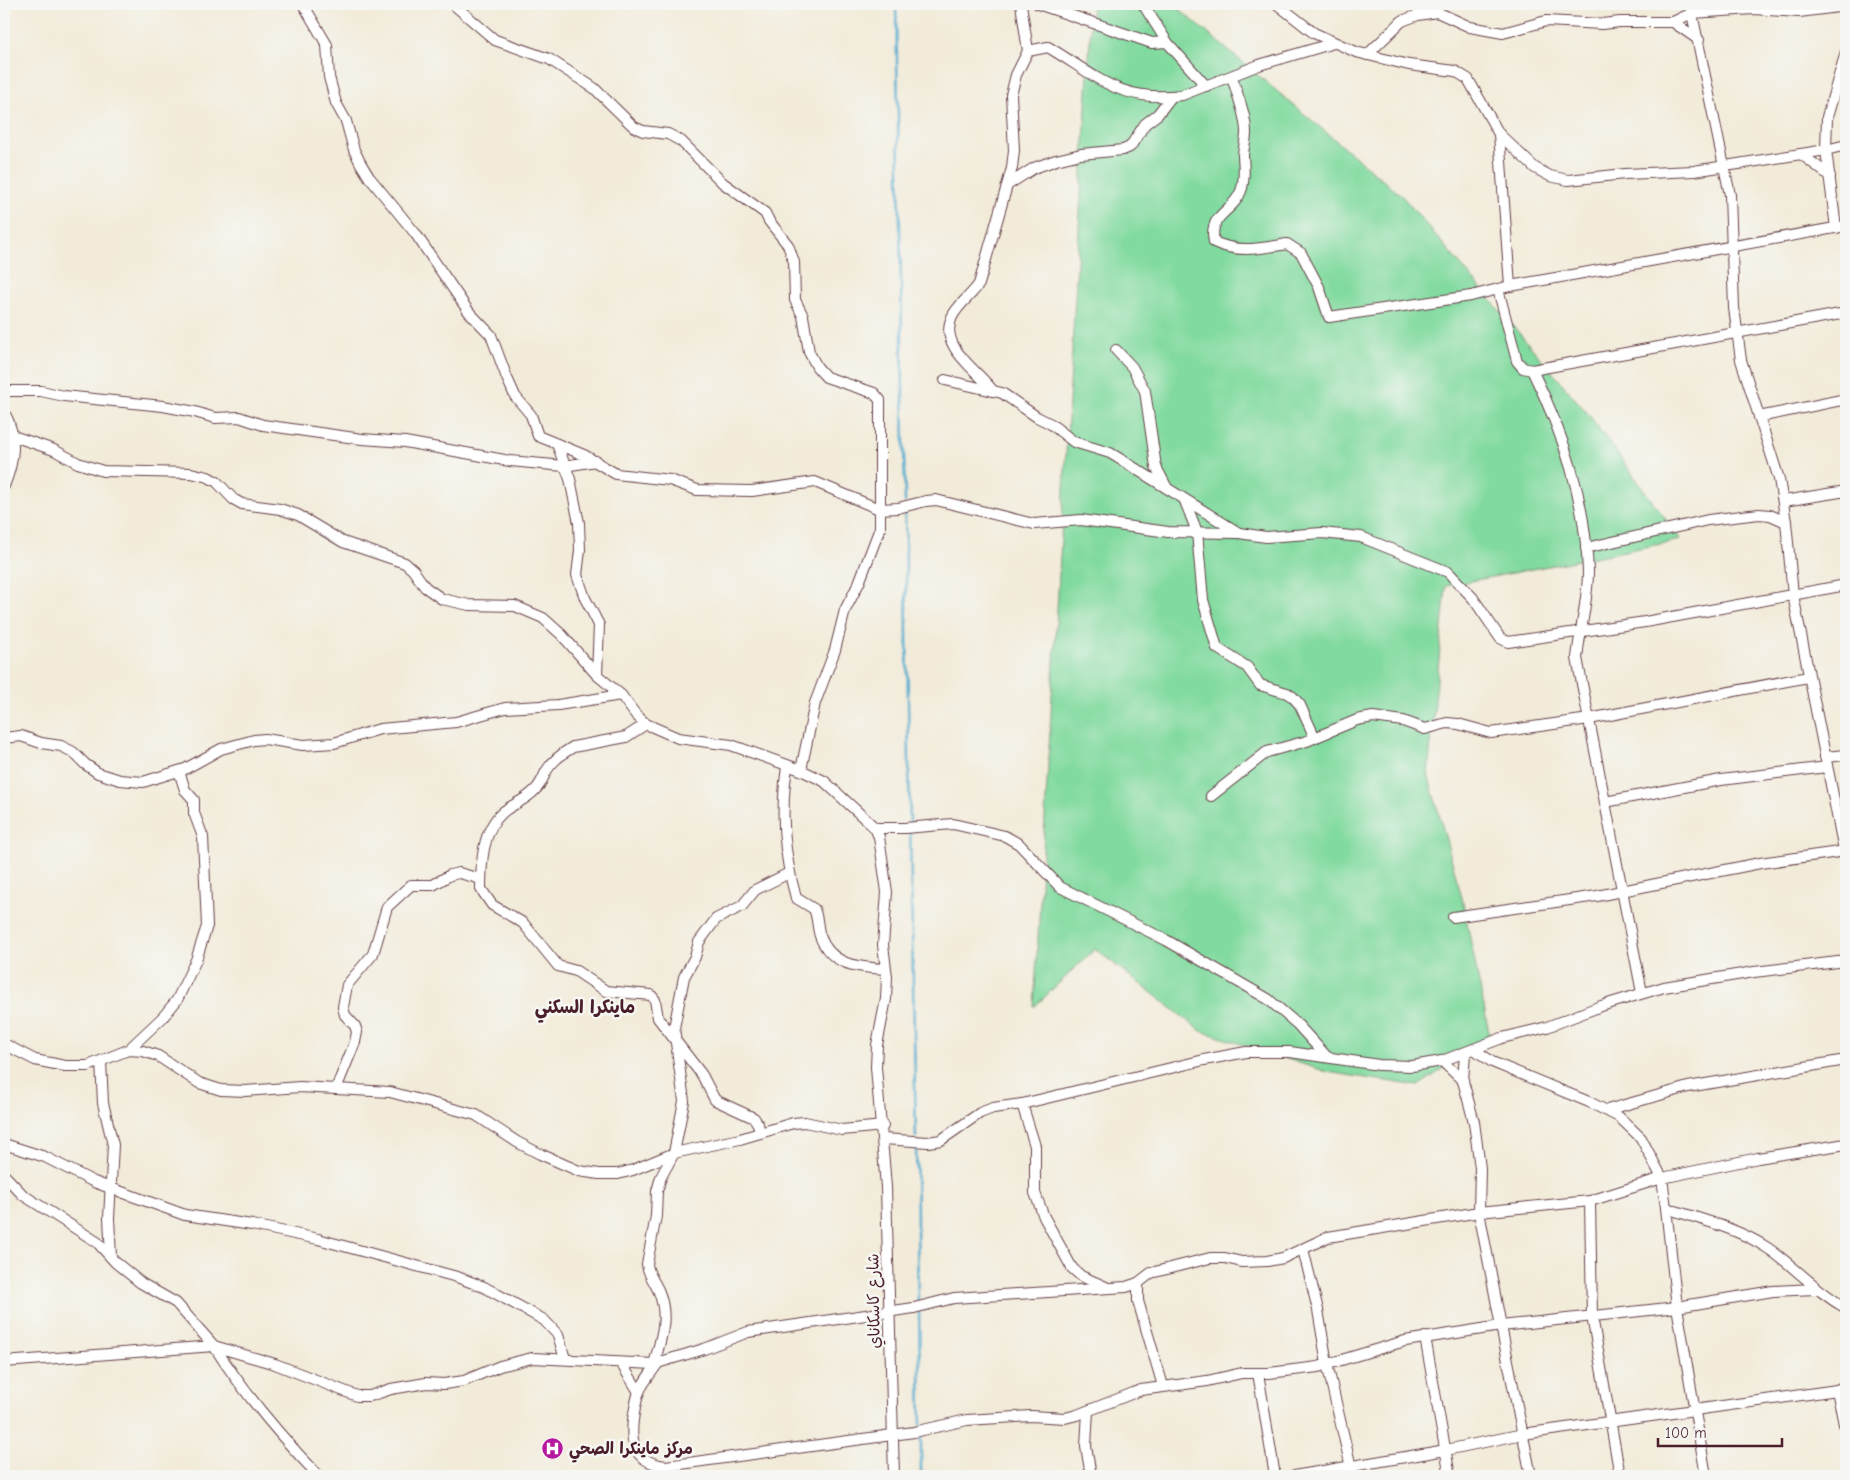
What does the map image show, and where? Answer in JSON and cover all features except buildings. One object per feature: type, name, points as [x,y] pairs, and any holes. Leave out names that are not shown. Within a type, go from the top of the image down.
[{"type":"street","points":[[303,4],[327,45],[329,77],[336,103],[346,121],[354,150],[361,164],[369,177],[415,233],[469,312],[491,336],[515,396],[530,416],[538,436],[596,461],[616,474],[670,480],[697,490],[752,491],[815,482],[879,509],[904,507],[926,500],[936,500],[1034,524],[1080,520],[1142,530],[1239,533],[1266,537],[1322,533],[1351,535],[1440,568],[1452,575],[1466,590],[1504,642],[1645,622],[1846,585]]},
{"type":"street","points":[[453,4],[494,40],[549,59],[594,88],[634,127],[643,131],[668,134],[681,141],[723,183],[765,213],[788,245],[794,262],[795,300],[803,316],[809,352],[817,367],[826,377],[874,393],[880,400],[880,528],[859,584],[845,610],[835,650],[815,703],[801,770]]},
{"type":"street","points":[[993,391],[959,354],[950,340],[949,328],[951,318],[957,309],[971,296],[979,284],[1009,184],[1014,150],[1010,94],[1016,75],[1028,51],[1021,4]]},
{"type":"street","points":[[1038,4],[1152,43],[1167,42]]},
{"type":"street","points":[[1143,4],[1167,42],[1206,86]]},
{"type":"street","points":[[1277,4],[1314,32],[1334,43],[1367,55],[1409,65],[1454,71],[1468,79],[1499,134],[1534,168],[1550,176],[1568,180],[1726,166],[1826,150],[1846,144]]},
{"type":"street","points":[[1673,22],[1691,8],[1799,12],[1846,6]]},
{"type":"street","points":[[1453,917],[1597,896],[1760,864],[1846,854],[1808,677],[1793,596],[1784,501],[1777,471],[1741,360],[1732,273],[1734,247],[1726,166],[1691,8]]},
{"type":"street","points":[[1367,55],[1402,21],[1418,15],[1437,12],[1470,27],[1504,33],[1546,21],[1602,24],[1673,22],[1699,40]]},
{"type":"street","points":[[1028,51],[1048,47],[1078,65],[1090,77],[1110,86],[1133,94],[1171,96],[1182,95],[1260,66],[1334,43]]},
{"type":"street","points":[[1232,77],[1246,133],[1243,154],[1242,190],[1236,200],[1216,221],[1212,229],[1214,242],[1228,248],[1250,250],[1287,244],[1301,253],[1318,287],[1328,317],[1471,296],[1510,286],[1841,227],[1826,150],[1828,117],[1846,52]]},
{"type":"street","points":[[1009,184],[1034,168],[1056,160],[1081,154],[1123,150],[1130,147],[1145,124],[1158,114],[1171,96]]},
{"type":"street","points":[[1499,134],[1510,286]]},
{"type":"street","points":[[1801,154],[1830,176]]},
{"type":"street","points":[[1498,289],[1517,361],[1523,368],[1532,370],[1846,313]]},
{"type":"street","points":[[1116,350],[1132,367],[1144,391],[1156,467],[1167,488]]},
{"type":"street","points":[[1532,370],[1561,433],[1572,465],[1584,526],[1588,572],[1578,658],[1642,993]]},
{"type":"street","points":[[945,380],[993,391],[1015,400],[1074,442],[1110,453],[1239,533]]},
{"type":"street","points":[[4,391],[41,391],[64,396],[164,406],[215,418],[239,416],[269,426],[362,439],[405,442],[510,461],[564,466],[596,461]]},
{"type":"street","points":[[1758,417],[1846,399]]},
{"type":"street","points":[[4,412],[13,458],[4,486]]},
{"type":"street","points":[[8,433],[54,450],[78,463],[103,471],[191,474],[208,477],[217,482],[233,499],[242,504],[280,509],[298,515],[343,542],[405,563],[413,570],[425,587],[442,598],[469,605],[515,606],[543,618],[562,635],[596,675],[622,695],[636,716],[646,724],[678,738],[731,745],[787,767],[801,770],[824,781],[874,828],[905,828],[953,824],[1005,836],[1019,844],[1060,887],[1166,940],[1268,998],[1297,1024],[1327,1057]]},
{"type":"street","points":[[557,444],[572,484],[580,534],[578,575],[585,598],[599,625],[596,675]]},
{"type":"street","points":[[1784,501],[1846,490]]},
{"type":"street","points":[[1185,500],[1197,532],[1203,600],[1217,648],[1222,653],[1242,662],[1260,685],[1287,693],[1293,697],[1300,705],[1315,738]]},
{"type":"street","points":[[1586,548],[1708,520],[1759,514],[1770,515],[1786,522]]},
{"type":"street","points":[[1211,796],[1267,752],[1315,738],[1357,720],[1373,718],[1403,721],[1425,729],[1447,723],[1458,724],[1491,733],[1589,719],[1808,677]]},
{"type":"street","points":[[4,738],[21,736],[40,743],[61,746],[73,752],[92,769],[120,780],[148,781],[179,770],[221,749],[254,740],[265,739],[303,745],[334,742],[380,729],[456,722],[505,708],[565,704],[622,695]]},
{"type":"street","points":[[646,724],[626,737],[573,747],[557,759],[548,769],[537,788],[526,799],[503,813],[492,825],[486,842],[481,889],[492,905],[523,923],[558,966],[576,970],[606,991],[652,995],[655,1000],[658,1018],[702,1075],[715,1100],[754,1118],[760,1133]]},
{"type":"street","points":[[1605,802],[1826,762],[1846,755]]},
{"type":"street","points":[[787,767],[783,824],[789,873],[796,898],[814,909],[820,937],[837,959],[848,965],[885,969]]},
{"type":"street","points":[[4,1044],[35,1060],[65,1066],[88,1066],[128,1050],[177,1000],[196,960],[207,926],[203,837],[194,813],[194,800],[185,790],[179,770]]},
{"type":"street","name":"شارع كاسكاناي","points":[[874,828],[879,838],[887,892],[884,944],[886,999],[877,1045],[876,1067],[883,1126],[894,1476]]},
{"type":"street","points":[[336,1088],[355,1042],[357,1032],[355,1026],[345,1015],[343,1007],[347,985],[372,954],[387,907],[410,885],[433,885],[450,875],[459,873],[481,879]]},
{"type":"street","points":[[789,873],[755,890],[742,906],[716,919],[704,934],[684,977],[674,1028],[674,1038],[684,1091],[674,1152],[660,1178],[647,1264],[648,1271],[661,1296],[665,1314],[665,1328],[656,1363],[639,1392],[631,1437],[634,1446],[644,1458],[656,1465],[666,1466],[892,1434],[967,1420],[1031,1416],[1065,1418],[1141,1390],[1207,1381],[1242,1373],[1258,1373],[1327,1364],[1425,1337],[1501,1326],[1677,1306],[1773,1291],[1815,1289]]},
{"type":"street","points":[[883,1139],[928,1142],[941,1140],[980,1113],[993,1108],[1022,1104],[1204,1060],[1246,1052],[1290,1052],[1380,1065],[1412,1066],[1442,1061],[1502,1038],[1547,1027],[1601,1006],[1664,987],[1754,972],[1846,961]]},
{"type":"street","points":[[128,1050],[142,1051],[158,1056],[199,1083],[221,1090],[245,1091],[300,1087],[390,1092],[476,1115],[517,1142],[579,1171],[618,1174],[633,1170],[674,1152],[760,1133],[793,1123],[805,1122],[842,1130],[883,1126]]},
{"type":"street","points":[[1469,1051],[1463,1082],[1474,1122],[1480,1168],[1479,1212],[1532,1476]]},
{"type":"street","points":[[1469,1051],[1608,1110],[1633,1129],[1641,1138],[1662,1178],[1677,1306],[1706,1476]]},
{"type":"street","points":[[1608,1110],[1688,1087],[1846,1060]]},
{"type":"street","points":[[101,1061],[103,1103],[113,1145],[109,1218],[111,1257]]},
{"type":"street","points":[[1442,1061],[1463,1082]]},
{"type":"street","points":[[1022,1104],[1035,1146],[1035,1192],[1044,1216],[1072,1268],[1081,1276],[1109,1288]]},
{"type":"street","points":[[4,1144],[45,1157],[94,1182],[186,1215],[309,1237],[457,1276],[484,1287],[544,1320],[558,1335],[566,1359]]},
{"type":"street","points":[[4,1362],[214,1346],[275,1364],[357,1396],[370,1396],[412,1385],[464,1381],[500,1366],[532,1358],[656,1363],[704,1349],[748,1332],[856,1317],[889,1310],[914,1308],[954,1298],[1126,1287],[1138,1283],[1150,1273],[1210,1258],[1253,1263],[1283,1258],[1328,1237],[1479,1212],[1590,1201],[1662,1178],[1758,1158],[1846,1144]]},
{"type":"street","points":[[4,1175],[23,1195],[97,1242],[141,1283],[176,1303],[214,1346],[252,1399],[287,1443],[319,1476]]},
{"type":"street","points":[[1590,1201],[1592,1316],[1609,1422],[1620,1476]]},
{"type":"street","points":[[1666,1208],[1737,1233],[1766,1247],[1815,1289],[1846,1308]]},
{"type":"street","points":[[1302,1249],[1318,1310],[1327,1364],[1352,1472]]},
{"type":"street","points":[[1138,1283],[1138,1301],[1163,1386]]},
{"type":"street","points":[[1126,1287],[1138,1301]]},
{"type":"street","points":[[1425,1337],[1450,1476]]},
{"type":"street","points":[[621,1362],[639,1392]]},
{"type":"street","points":[[1258,1373],[1275,1476]]},
{"type":"street","points":[[1294,1476],[1352,1472],[1523,1434],[1842,1388],[1846,1434]]},
{"type":"street","points":[[1088,1411],[1086,1446],[1090,1476]]},
{"type":"green space","points":[[1092,4],[1173,4],[1402,196],[1589,415],[1681,540],[1446,586],[1428,774],[1462,898],[1490,1037],[1418,1086],[1327,1072],[1201,1031],[1095,949],[1034,1007]]},
{"type":"waterway","points":[[896,4],[905,502]]},
{"type":"waterway","points":[[905,510],[910,825]]},
{"type":"waterway","points":[[910,830],[916,1137]]},
{"type":"waterway","points":[[916,1143],[918,1305]]},
{"type":"waterway","points":[[919,1310],[921,1427]]},
{"type":"waterway","points":[[921,1433],[921,1476]]},
{"type":"place","name":"مركز ماينكرا الصحي","points":[[553,1449]]},
{"type":"district","name":"ماينكرا السكني","points":[[585,1007]]}]
